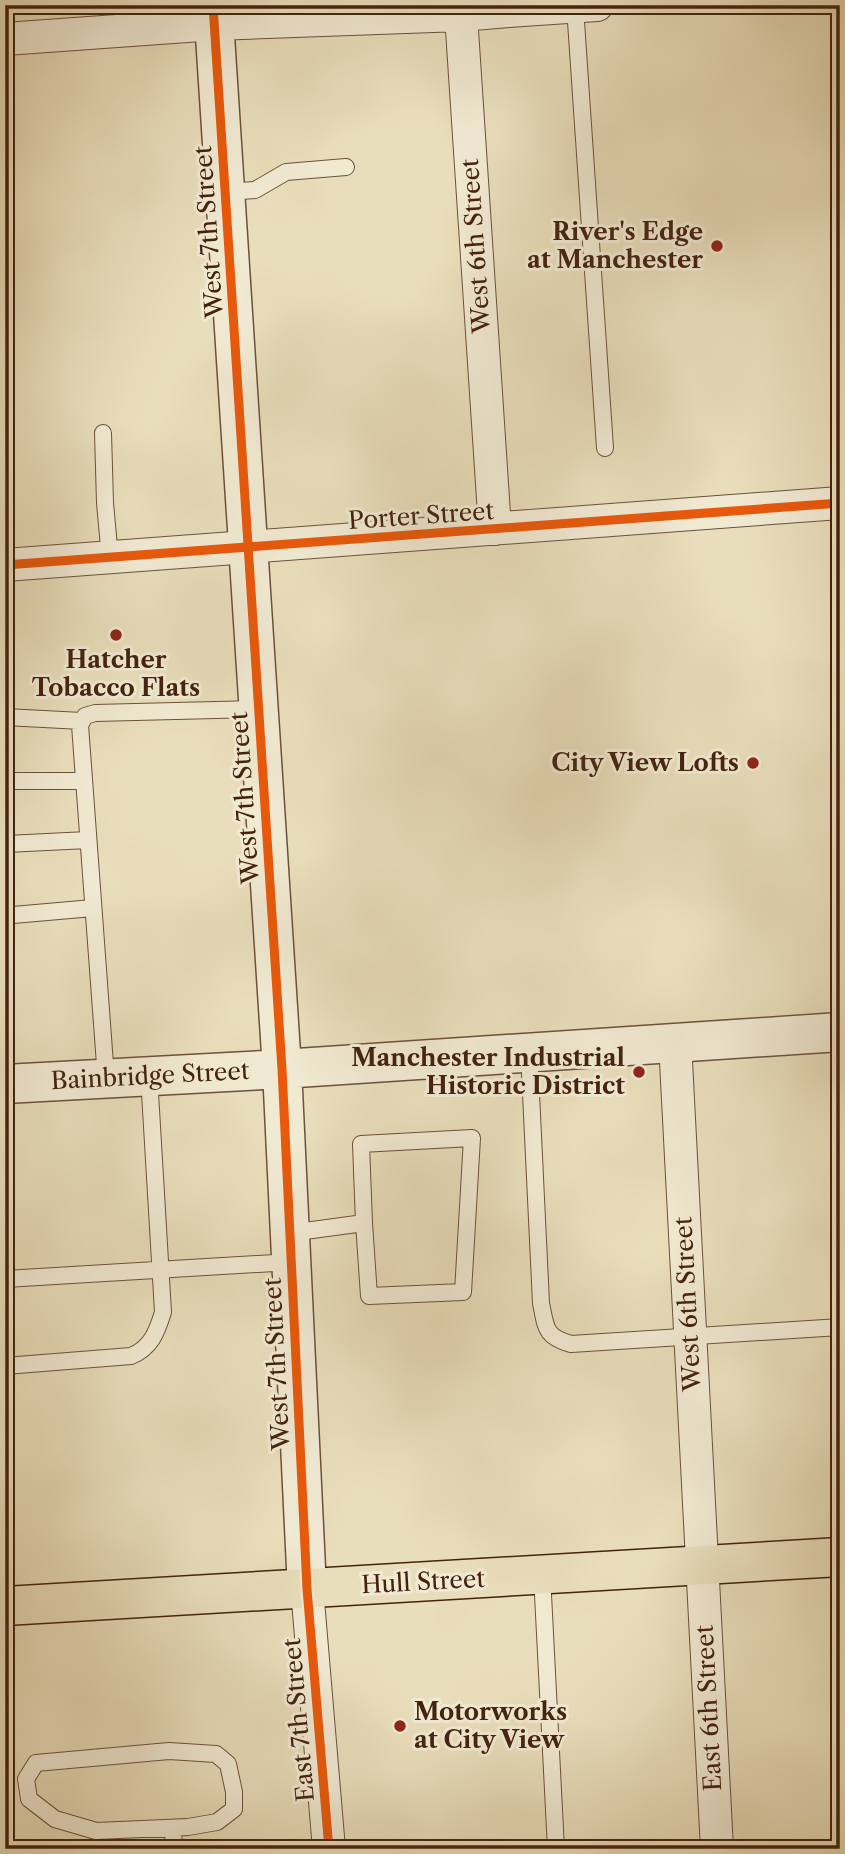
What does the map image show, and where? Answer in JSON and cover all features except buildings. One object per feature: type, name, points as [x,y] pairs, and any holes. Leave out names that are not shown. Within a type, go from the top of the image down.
[{"type":"main road","name":"Hull Street","points":[[5,1606],[840,1558]]},
{"type":"street","points":[[5,39],[214,15],[445,12],[586,6]]},
{"type":"street","name":"West 6th Street","points":[[445,12],[495,529]]},
{"type":"street","name":"West 7th Street","points":[[214,15],[282,1069],[307,1589]]},
{"type":"street","name":"Porter Street","points":[[5,565],[840,503]]},
{"type":"street","name":"Bainbridge Street","points":[[5,1084],[282,1069],[840,1031]]},
{"type":"street","name":"West 6th Street","points":[[675,1042],[701,1567]]},
{"type":"street","name":"East 6th Street","points":[[701,1567],[717,1849]]},
{"type":"street","name":"East 7th Street","points":[[307,1589],[329,1849]]},
{"type":"lane","points":[[586,6],[605,449]]},
{"type":"lane","points":[[226,192],[255,190],[286,172],[346,167]]},
{"type":"lane","points":[[103,433],[110,558]]},
{"type":"lane","points":[[106,1078],[80,725],[85,716],[95,713],[259,709]]},
{"type":"lane","points":[[5,717],[82,721]]},
{"type":"lane","points":[[5,781],[84,781]]},
{"type":"lane","points":[[6,844],[88,840]]},
{"type":"lane","points":[[13,915],[93,908]]},
{"type":"lane","points":[[529,1052],[541,1303],[547,1332],[557,1340],[571,1345],[840,1327]]},
{"type":"lane","points":[[5,1366],[131,1356],[144,1351],[156,1333],[163,1312],[149,1076]]},
{"type":"lane","points":[[472,1138],[463,1292],[369,1296],[364,1223],[361,1144],[472,1138]]},
{"type":"lane","points":[[5,1279],[159,1270],[290,1248],[364,1223]]},
{"type":"lane","points":[[542,1575],[556,1849]]},
{"type":"lane","points":[[169,1751],[216,1754],[228,1763],[234,1792],[234,1809],[217,1822],[173,1829],[96,1831],[55,1819],[29,1799],[26,1779],[36,1763],[169,1751]]},
{"type":"lane","points":[[173,1829],[174,1849]]},
{"type":"cycle path","points":[[213,5],[282,1069],[307,1589],[329,1849]]},
{"type":"cycle path","points":[[5,565],[840,503]]},
{"type":"place","name":"River's Edge at Manchester","points":[[717,246]]},
{"type":"place","name":"Hatcher Tobacco Flats","points":[[116,635]]},
{"type":"place","name":"City View Lofts","points":[[753,763]]},
{"type":"place","name":"Manchester Industrial Historic District","points":[[639,1072]]},
{"type":"place","name":"Motorworks at City View","points":[[400,1726]]}]
